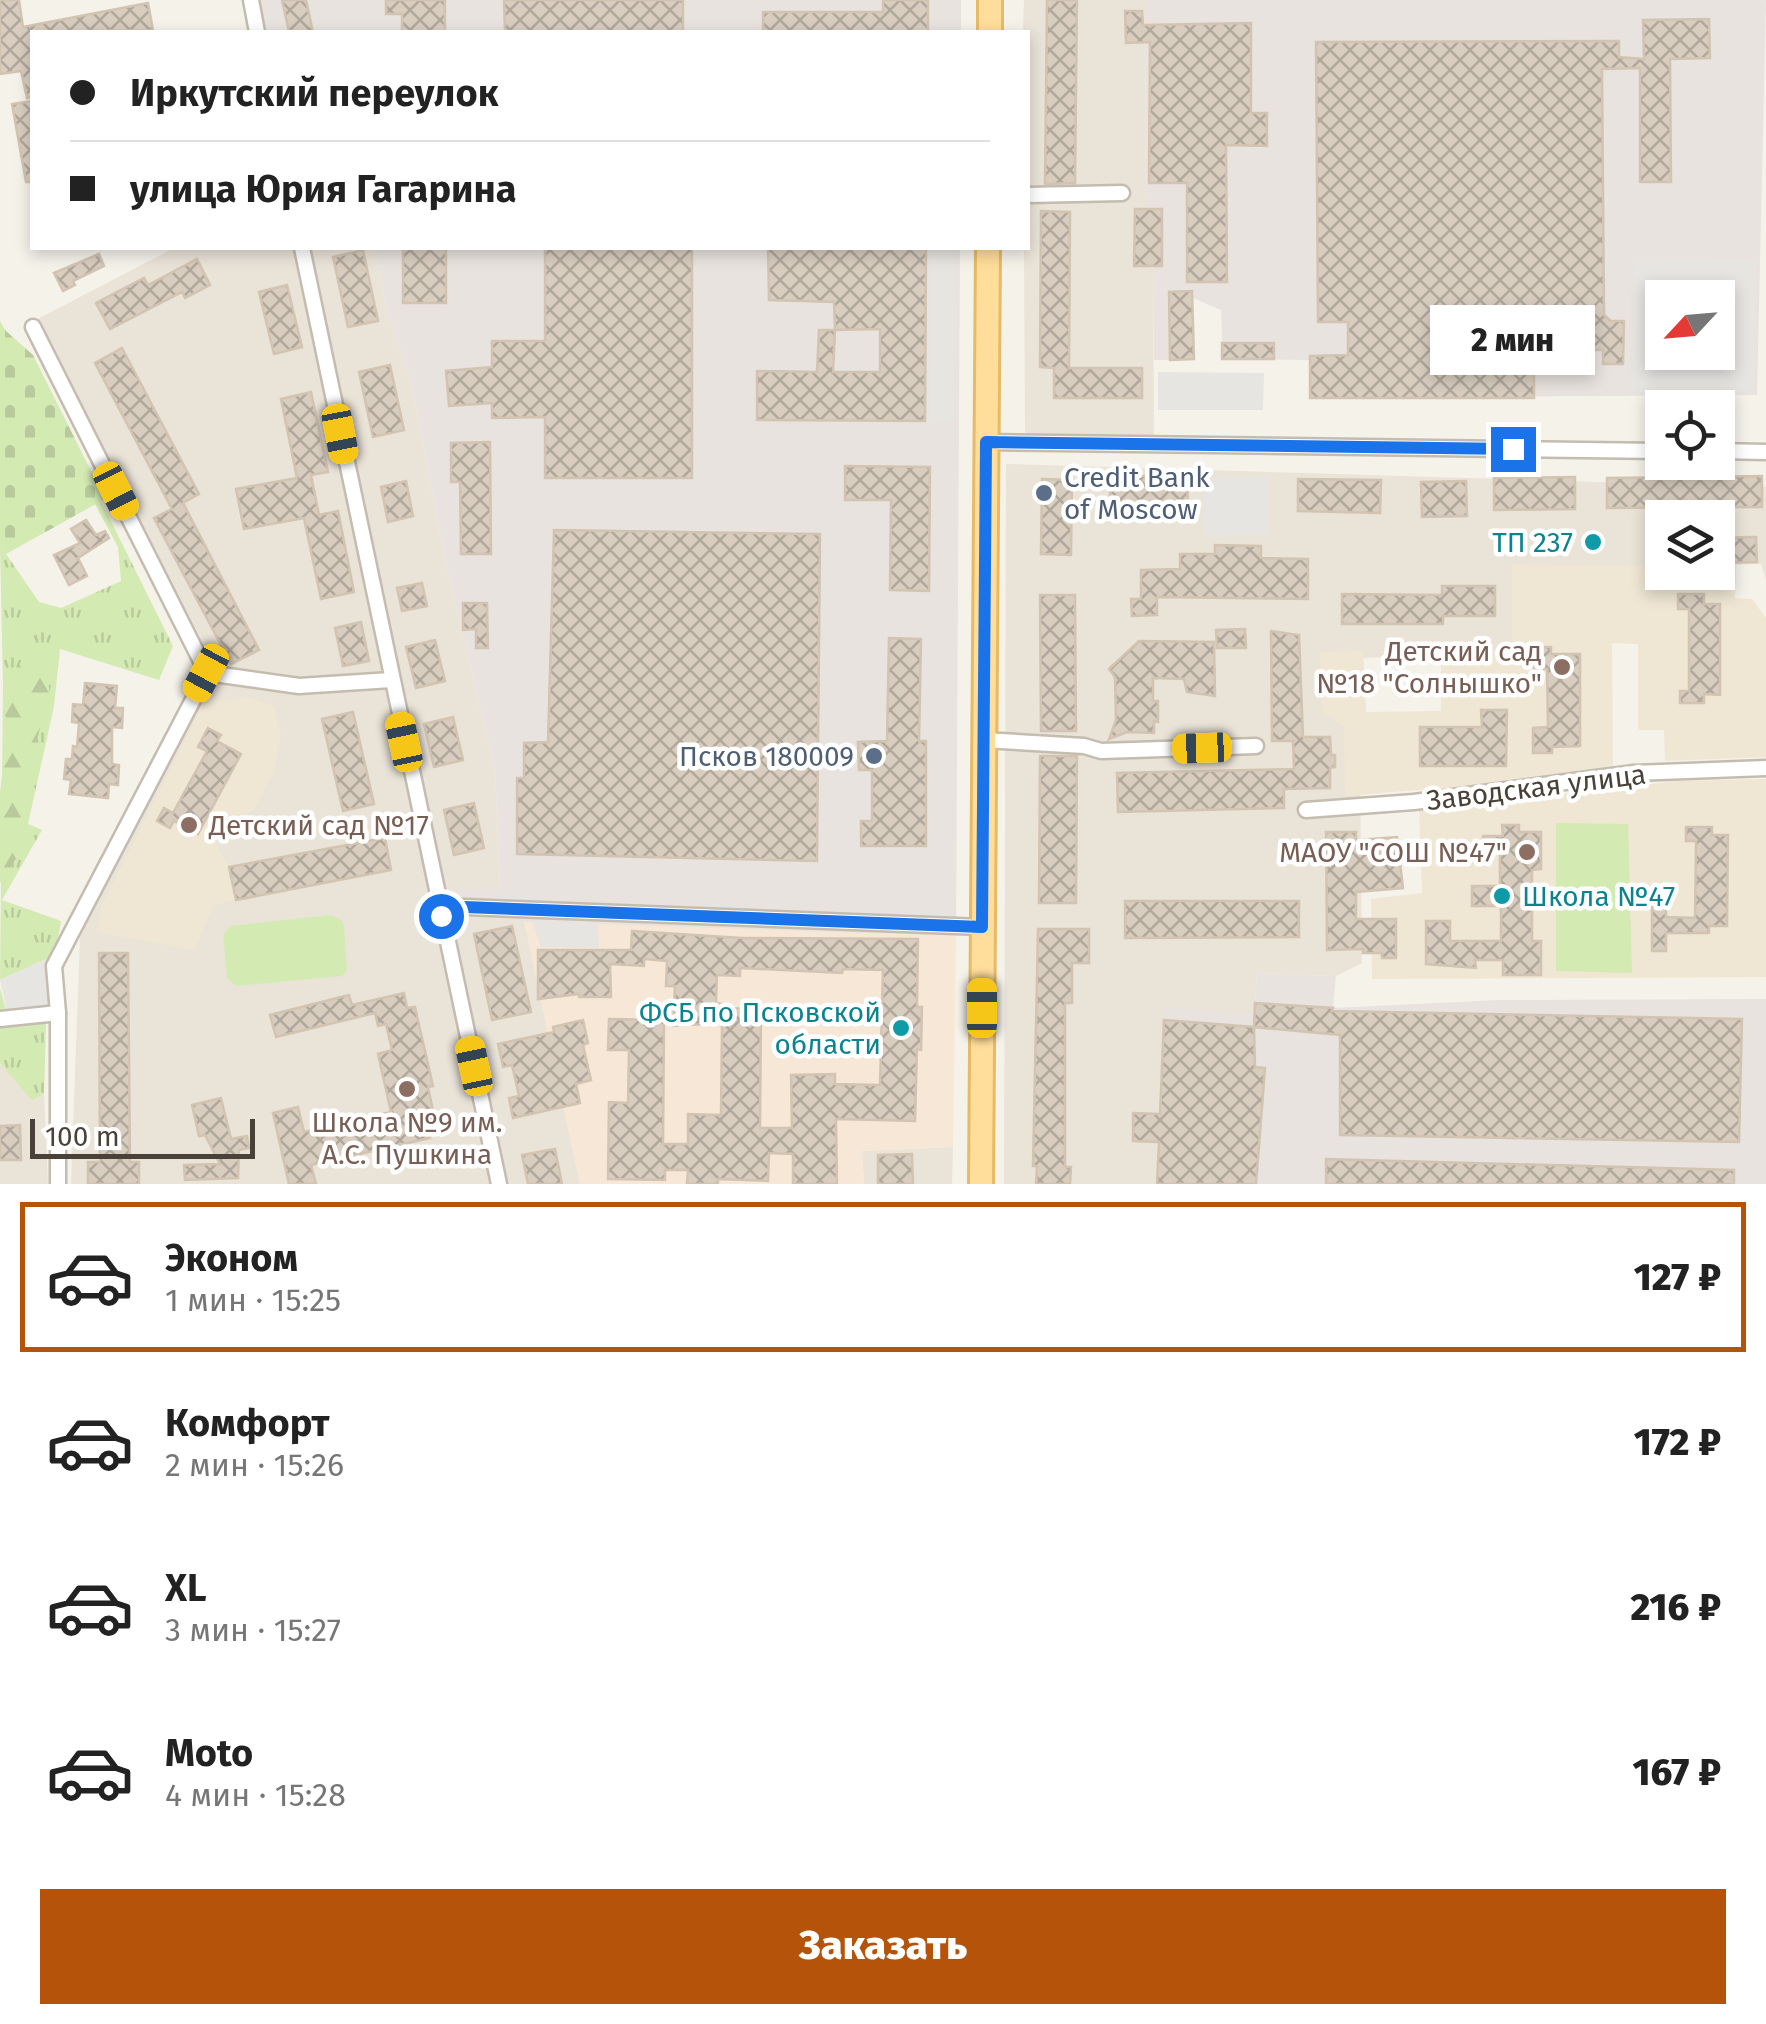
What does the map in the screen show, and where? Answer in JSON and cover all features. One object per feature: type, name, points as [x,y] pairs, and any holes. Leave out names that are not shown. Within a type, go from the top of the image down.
[{"type":"main road","points":[[990,0],[990,30]]},
{"type":"main road","points":[[981,1184],[988,250]]},
{"type":"street","points":[[251,0],[258,30]]},
{"type":"street","points":[[1030,195],[1122,193]]},
{"type":"street","points":[[302,250],[499,1184]]},
{"type":"street","points":[[33,328],[206,673]]},
{"type":"street","points":[[986,442],[1645,451]]},
{"type":"street","points":[[1735,451],[1766,452]]},
{"type":"street","points":[[206,673],[299,686],[391,680]]},
{"type":"street","points":[[58,1184],[58,1012],[54,966],[206,673]]},
{"type":"street","points":[[983,740],[1084,746],[1101,751],[1256,746]]},
{"type":"street","name":"Заводская улица","points":[[1306,810],[1414,802],[1634,773],[1766,768]]},
{"type":"street","points":[[438,906],[982,927]]},
{"type":"street","points":[[0,1019],[58,1012]]},
{"type":"shaded area","points":[[260,0],[961,0],[961,30],[265,30]]},
{"type":"shaded area","points":[[1024,0],[1146,0],[1145,209],[1135,210],[1153,266],[1154,437],[1025,434],[1024,250],[1030,250],[1030,30],[1023,30]]},
{"type":"shaded area","points":[[1146,0],[1766,0],[1757,395],[1735,395],[1735,390],[1645,390],[1645,396],[1310,398],[1309,360],[1223,359],[1221,310],[1193,298],[1192,291],[1169,292],[1169,360],[1154,360],[1153,266],[1134,265],[1134,210],[1145,208]]},
{"type":"shaded area","points":[[170,250],[296,250],[494,1184],[71,1184],[80,937],[217,669],[32,322]]},
{"type":"shaded area","points":[[307,250],[375,250],[386,307],[411,381],[444,554],[495,770],[500,889],[436,890]]},
{"type":"shaded area","points":[[375,250],[960,250],[956,936],[445,919],[436,890],[500,888],[495,770],[444,554],[411,381],[386,307]]},
{"type":"shaded area","points":[[930,250],[954,250],[953,421],[930,422]]},
{"type":"shaded area","points":[[1756,262],[1753,391],[1632,392],[1634,263]]},
{"type":"shaded area","points":[[1158,372],[1264,373],[1263,410],[1158,410]]},
{"type":"shaded area","points":[[1006,464],[1766,487],[1766,580],[1761,564],[1735,565],[1735,500],[1645,500],[1645,566],[1518,568],[1517,654],[1359,658],[1362,963],[1336,976],[1257,973],[1254,1014],[1160,1114],[1133,1114],[1133,1141],[1159,1142],[1157,1184],[1004,1184]]},
{"type":"shaded area","points":[[1267,477],[1268,535],[1205,536],[1204,478]]},
{"type":"shaded area","points":[[1512,564],[1645,566],[1645,590],[1735,590],[1736,566],[1735,598],[1752,599],[1766,618],[1766,757],[1665,761],[1664,730],[1638,730],[1638,644],[1612,643],[1613,767],[1512,782],[1345,796],[1344,726],[1322,713],[1320,652],[1363,651],[1366,712],[1441,711],[1441,651],[1512,650]]},
{"type":"shaded area","name":"Детский сад №17","points":[[248,697],[274,706],[281,735],[273,774],[256,807],[216,843],[229,867],[236,900],[214,905],[194,950],[96,932],[103,903],[206,698],[227,701]]},
{"type":"shaded area","name":"МАОУ \"СОШ №47\"","points":[[1766,779],[1766,977],[1372,979],[1371,899],[1422,893],[1419,810],[1679,781]]},
{"type":"shaded area","points":[[445,919],[524,920],[580,1184],[503,1184]]},
{"type":"shaded area","points":[[524,920],[956,936],[953,1147],[862,1151],[864,1184],[580,1184]]},
{"type":"shaded area","points":[[532,921],[598,924],[599,948],[541,947]]},
{"type":"shaded area","points":[[55,955],[46,1024],[10,1024],[0,980]]},
{"type":"shaded area","points":[[1257,973],[1336,976],[1333,1008],[1499,1000],[1766,999],[1766,1184],[1157,1184],[1164,1007],[1254,1014]]},
{"type":"shaded area","points":[[0,1063],[32,1101],[44,1094],[48,1184],[0,1184]]},
{"type":"shaded area","points":[[953,1147],[952,1184],[864,1184],[862,1151]]},
{"type":"green space","points":[[0,321],[33,355],[105,499],[6,554],[0,545]]},
{"type":"green space","points":[[101,501],[173,646],[159,680],[60,649],[54,706],[28,824],[42,830],[2,900],[61,921],[55,955],[0,980],[0,545],[39,602],[61,608],[121,581],[118,547],[95,504]]},
{"type":"green space","points":[[34,658],[48,661],[49,691],[22,802],[29,839],[0,883],[0,793],[8,725],[4,710],[10,682],[20,663]]},
{"type":"green space","points":[[1556,823],[1628,824],[1632,973],[1556,971]]},
{"type":"green space","points":[[331,915],[344,926],[347,971],[342,976],[236,986],[227,978],[223,935],[230,926]]},
{"type":"green space","points":[[0,988],[10,1024],[46,1024],[44,1094],[32,1101],[0,1063]]},
{"type":"building","points":[[0,0],[19,0],[23,27],[148,3],[153,30],[30,30],[30,97],[27,98],[21,71],[0,74]]},
{"type":"building","points":[[282,0],[306,0],[313,30],[289,30]]},
{"type":"building","points":[[386,0],[445,0],[445,30],[402,30],[402,14],[386,14]]},
{"type":"building","points":[[504,0],[683,0],[683,30],[505,30]]},
{"type":"building","points":[[883,0],[928,0],[928,30],[763,30],[763,12],[883,12]]},
{"type":"building","points":[[1047,0],[1077,0],[1075,183],[1045,184]]},
{"type":"building","points":[[1125,11],[1142,11],[1143,25],[1251,23],[1251,113],[1267,113],[1267,146],[1226,145],[1227,282],[1187,282],[1187,183],[1149,183],[1150,42],[1126,43]]},
{"type":"building","points":[[1709,19],[1710,58],[1670,59],[1671,182],[1640,182],[1640,68],[1602,69],[1604,315],[1611,321],[1624,321],[1623,364],[1603,364],[1603,350],[1534,350],[1534,398],[1310,398],[1310,356],[1348,355],[1348,322],[1318,322],[1316,42],[1619,41],[1619,57],[1644,59],[1643,20]]},
{"type":"building","points":[[30,101],[30,182],[26,182],[12,104]]},
{"type":"building","points":[[1135,209],[1162,209],[1162,266],[1134,266]]},
{"type":"building","points":[[1041,211],[1070,212],[1069,368],[1142,368],[1142,398],[1054,398],[1054,368],[1040,367]]},
{"type":"building","points":[[363,250],[378,321],[348,327],[333,257]]},
{"type":"building","points":[[403,250],[446,250],[446,303],[403,303]]},
{"type":"building","points":[[545,250],[692,250],[692,478],[545,478],[545,417],[492,418],[492,403],[449,406],[446,371],[492,367],[492,341],[545,341]]},
{"type":"building","points":[[768,250],[926,250],[925,421],[757,420],[757,371],[817,372],[819,330],[835,330],[834,302],[769,300]],"holes":[[[880,329],[880,372],[833,372],[835,330]]]},
{"type":"building","points":[[99,254],[104,266],[73,281],[75,285],[63,291],[54,273]]},
{"type":"building","points":[[197,259],[210,285],[185,298],[182,292],[110,329],[96,303],[144,278],[148,285]]},
{"type":"building","points":[[287,285],[302,347],[274,354],[259,292]]},
{"type":"building","points":[[1192,291],[1194,359],[1170,360],[1169,292]]},
{"type":"building","points":[[1222,343],[1274,343],[1274,359],[1222,359]]},
{"type":"building","points":[[122,348],[199,494],[183,503],[259,650],[231,664],[154,518],[172,509],[95,363]]},
{"type":"building","points":[[390,365],[404,430],[373,437],[359,372]]},
{"type":"building","points":[[311,392],[328,472],[311,475],[319,515],[338,511],[354,592],[321,599],[304,518],[244,529],[236,489],[297,478],[281,399]]},
{"type":"building","points":[[490,442],[491,554],[461,554],[460,482],[451,482],[451,443]]},
{"type":"building","points":[[845,466],[930,467],[929,591],[890,590],[891,500],[845,500]]},
{"type":"building","points":[[1110,476],[1187,476],[1188,505],[1110,506]]},
{"type":"building","points":[[1735,476],[1762,476],[1762,507],[1735,507],[1735,500],[1645,500],[1645,508],[1607,508],[1607,478],[1735,480]]},
{"type":"building","points":[[1575,477],[1575,509],[1494,510],[1494,478]]},
{"type":"building","points":[[1042,479],[1072,480],[1071,555],[1041,554]]},
{"type":"building","points":[[1298,479],[1381,480],[1380,513],[1298,511]]},
{"type":"building","points":[[406,481],[413,516],[388,522],[381,487]]},
{"type":"building","points":[[1466,481],[1467,516],[1422,517],[1421,482]]},
{"type":"building","points":[[86,520],[96,535],[105,531],[109,538],[78,558],[87,576],[69,585],[54,555],[80,543],[71,529]]},
{"type":"building","points":[[554,530],[820,534],[817,861],[517,854],[517,778],[524,778],[524,743],[548,742]]},
{"type":"building","points":[[1756,537],[1757,562],[1735,563],[1735,538]]},
{"type":"building","points":[[1215,545],[1261,546],[1261,558],[1308,559],[1308,599],[1157,597],[1157,615],[1132,616],[1131,599],[1141,599],[1141,570],[1180,569],[1180,554],[1215,554]]},
{"type":"building","points":[[422,583],[427,606],[402,611],[397,588]]},
{"type":"building","points":[[1442,586],[1495,586],[1495,616],[1443,616],[1443,624],[1342,624],[1342,594],[1442,595]]},
{"type":"building","points":[[1678,594],[1704,594],[1704,604],[1720,604],[1720,695],[1704,694],[1704,703],[1680,703],[1680,691],[1689,691],[1689,609],[1678,609]]},
{"type":"building","points":[[1040,595],[1075,595],[1076,731],[1041,731]]},
{"type":"building","points":[[463,603],[487,603],[488,648],[476,648],[476,629],[463,630]]},
{"type":"building","points":[[361,622],[369,661],[343,666],[335,628]]},
{"type":"building","points":[[1245,629],[1246,648],[1217,648],[1216,630]]},
{"type":"building","points":[[1271,631],[1299,635],[1303,737],[1330,737],[1335,767],[1330,768],[1330,788],[1284,789],[1284,808],[1118,812],[1117,773],[1294,769],[1293,741],[1272,741]]},
{"type":"building","points":[[889,638],[921,639],[919,741],[926,741],[926,846],[861,846],[861,821],[872,821],[872,770],[859,770],[858,742],[887,741]]},
{"type":"building","points":[[435,640],[445,681],[416,688],[406,647]]},
{"type":"building","points":[[1139,641],[1214,642],[1215,696],[1187,692],[1184,679],[1153,678],[1153,701],[1158,701],[1154,733],[1127,732],[1109,739],[1116,720],[1115,677],[1109,669]]},
{"type":"building","points":[[1533,647],[1551,647],[1551,654],[1580,654],[1580,746],[1552,747],[1552,753],[1533,753],[1533,728],[1548,727],[1547,669],[1534,669]]},
{"type":"building","points":[[85,683],[117,686],[115,708],[123,708],[122,728],[112,727],[112,764],[119,765],[118,785],[109,784],[108,798],[69,794],[71,780],[64,779],[66,759],[72,759],[73,746],[77,747],[79,723],[72,722],[73,704],[83,705]]},
{"type":"building","points":[[1481,710],[1507,710],[1506,766],[1420,766],[1420,727],[1482,727]]},
{"type":"building","points":[[353,712],[374,804],[343,811],[322,719]]},
{"type":"building","points":[[453,717],[463,760],[434,767],[424,724]]},
{"type":"building","points":[[208,728],[221,735],[217,741],[241,754],[198,834],[174,821],[170,828],[157,821],[164,808],[173,813],[207,751],[198,747]]},
{"type":"building","points":[[1040,756],[1077,756],[1076,903],[1039,903]]},
{"type":"building","points":[[474,803],[484,848],[454,855],[444,810]]},
{"type":"building","name":"Школа №47","points":[[1502,825],[1519,825],[1519,832],[1541,832],[1541,869],[1532,870],[1532,941],[1541,941],[1541,975],[1503,975],[1503,960],[1475,960],[1476,968],[1426,964],[1426,921],[1450,921],[1450,941],[1501,941],[1501,906],[1472,906],[1472,886],[1500,886],[1500,851],[1483,851],[1483,836],[1503,836]]},
{"type":"building","points":[[1686,827],[1712,827],[1712,835],[1728,835],[1727,926],[1709,926],[1709,933],[1666,933],[1666,951],[1652,951],[1652,895],[1666,895],[1666,917],[1695,918],[1696,841],[1686,841]]},
{"type":"building","points":[[1326,832],[1356,832],[1356,840],[1397,837],[1403,888],[1356,892],[1356,919],[1396,919],[1396,958],[1363,953],[1363,949],[1327,950]]},
{"type":"building","points":[[385,838],[391,870],[236,900],[229,867]]},
{"type":"building","points":[[1125,901],[1299,901],[1299,937],[1125,938]]},
{"type":"building","points":[[512,926],[531,1012],[492,1020],[474,934]]},
{"type":"building","points":[[1038,929],[1089,929],[1089,963],[1072,963],[1072,1003],[1065,1003],[1065,1167],[1071,1167],[1070,1184],[1036,1184],[1037,1166],[1033,1166]]},
{"type":"building","points":[[632,931],[742,938],[918,939],[917,1007],[922,1007],[915,1121],[836,1119],[837,1184],[793,1184],[793,1154],[769,1153],[768,1181],[718,1179],[718,1184],[687,1184],[688,1170],[665,1170],[665,1180],[608,1179],[609,1102],[628,1103],[629,1050],[608,1050],[609,1019],[664,1020],[663,1144],[688,1144],[688,1114],[721,1115],[722,1023],[673,1026],[675,986],[666,986],[667,961],[644,959],[644,966],[610,964],[611,997],[579,994],[538,999],[538,950],[631,950]],"holes":[[[740,968],[842,973],[843,969],[883,970],[880,1085],[835,1084],[835,1074],[791,1075],[792,1128],[760,1128],[761,1009],[722,1008],[722,1004],[716,1003],[717,975],[740,976]]]},
{"type":"building","points":[[99,953],[128,953],[130,1162],[139,1162],[139,1184],[88,1184],[88,1162],[100,1162]]},
{"type":"building","name":"Школа №9 им. А.С. Пушкина","points":[[404,993],[407,1008],[415,1007],[433,1086],[428,1087],[435,1120],[426,1122],[430,1138],[311,1165],[316,1184],[289,1184],[273,1113],[298,1107],[304,1132],[391,1112],[378,1054],[392,1050],[386,1024],[378,1026],[375,1013],[276,1037],[270,1015],[349,995],[352,1005]]},
{"type":"building","points":[[1255,1003],[1333,1008],[1332,1011],[1742,1019],[1739,1142],[1340,1135],[1340,1035],[1254,1027]]},
{"type":"building","points":[[583,1020],[588,1043],[583,1045],[591,1080],[576,1084],[580,1103],[513,1118],[509,1098],[519,1096],[512,1065],[503,1067],[498,1044],[554,1032],[553,1027]]},
{"type":"building","points":[[1164,1020],[1254,1027],[1255,1067],[1265,1068],[1256,1184],[1157,1184],[1159,1142],[1133,1141],[1133,1113],[1160,1114]]},
{"type":"building","points":[[221,1098],[231,1139],[247,1136],[249,1148],[239,1150],[238,1178],[185,1180],[184,1165],[220,1164],[205,1135],[199,1136],[192,1105]]},
{"type":"building","points":[[20,1125],[21,1160],[0,1160],[0,1126]]},
{"type":"building","points":[[555,1149],[562,1184],[528,1184],[522,1155]]},
{"type":"building","points":[[912,1154],[913,1184],[878,1184],[878,1155]]},
{"type":"building","points":[[1326,1159],[1734,1170],[1734,1184],[1326,1184]]},
{"type":"place","name":"Credit Bank of Moscow","points":[[1044,493]]},
{"type":"place","name":"ТП 237","points":[[1593,542]]},
{"type":"place","name":"Детский сад №18 \"Солнышко\"","points":[[1562,667]]},
{"type":"place","name":"Псков 180009","points":[[874,756]]},
{"type":"place","name":"Детский сад №17","points":[[189,825]]},
{"type":"place","name":"МАОУ \"СОШ №47\"","points":[[1527,852]]},
{"type":"place","name":"Школа №47","points":[[1502,896]]},
{"type":"place","name":"ФСБ по Псковской области","points":[[901,1028]]},
{"type":"place","name":"Школа №9 им. А.С. Пушкина","points":[[407,1089]]},
{"type":"route","points":[[441,916],[438,906],[982,927],[986,442],[1513,449]]}]
